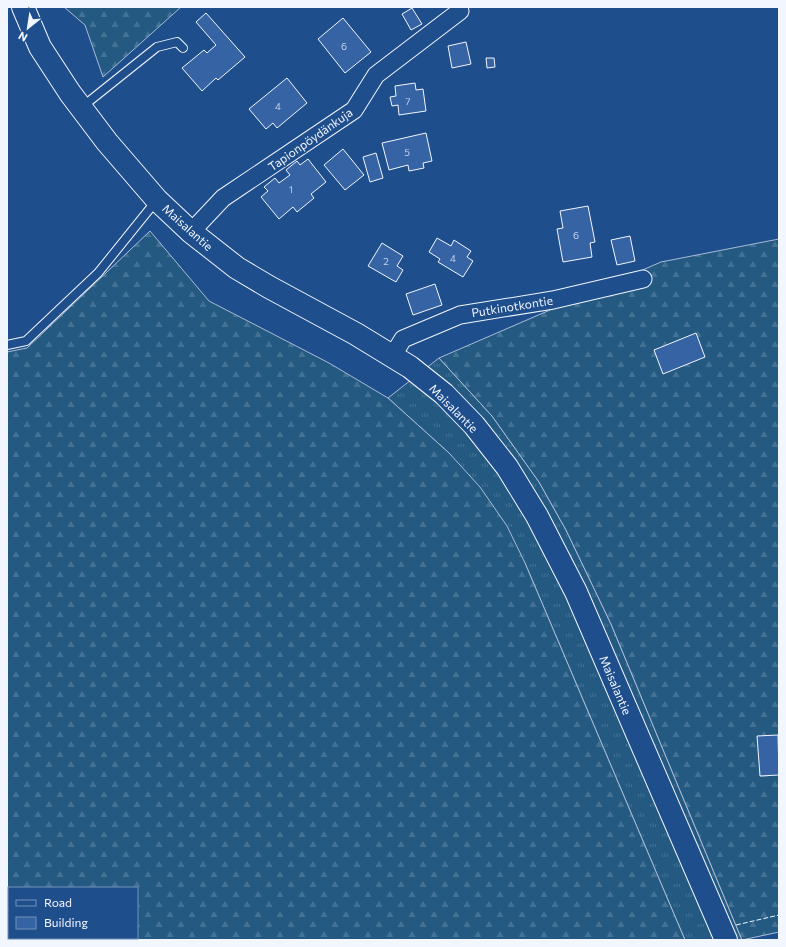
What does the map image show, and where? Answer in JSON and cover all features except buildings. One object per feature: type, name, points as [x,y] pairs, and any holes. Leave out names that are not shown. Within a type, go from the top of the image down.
[{"type":"main road","name":"Maisalantie","points":[[23,7],[40,47],[64,85],[107,142],[157,200],[191,232],[237,268],[269,288],[393,355],[444,394],[474,425],[507,467],[537,516],[576,592],[726,940]]},
{"type":"street","name":"Tapionpöydänkuja","points":[[191,232],[223,198],[354,110],[376,74],[460,11]]},
{"type":"street","name":"Putkinotkontie","points":[[393,355],[403,339],[460,315],[553,300],[643,279]]},
{"type":"lane","points":[[81,108],[157,47],[177,42],[183,48]]},
{"type":"lane","points":[[7,345],[26,341],[98,273],[157,200]]},
{"type":"green space","points":[[64,7],[181,7],[103,77],[85,25]]},
{"type":"green space","points":[[150,231],[209,301],[329,363],[388,398],[449,453],[480,487],[507,526],[525,563],[685,940],[7,940],[7,352],[27,348]]},
{"type":"green space","points":[[779,239],[779,932],[742,940],[611,624],[566,530],[539,482],[492,416],[439,358],[661,262]]},
{"type":"green space","points":[[439,358],[492,416],[539,482],[566,530],[611,624],[742,940],[685,940],[525,563],[449,453],[388,398]]},
{"type":"fence","points":[[736,925],[779,915]]}]
